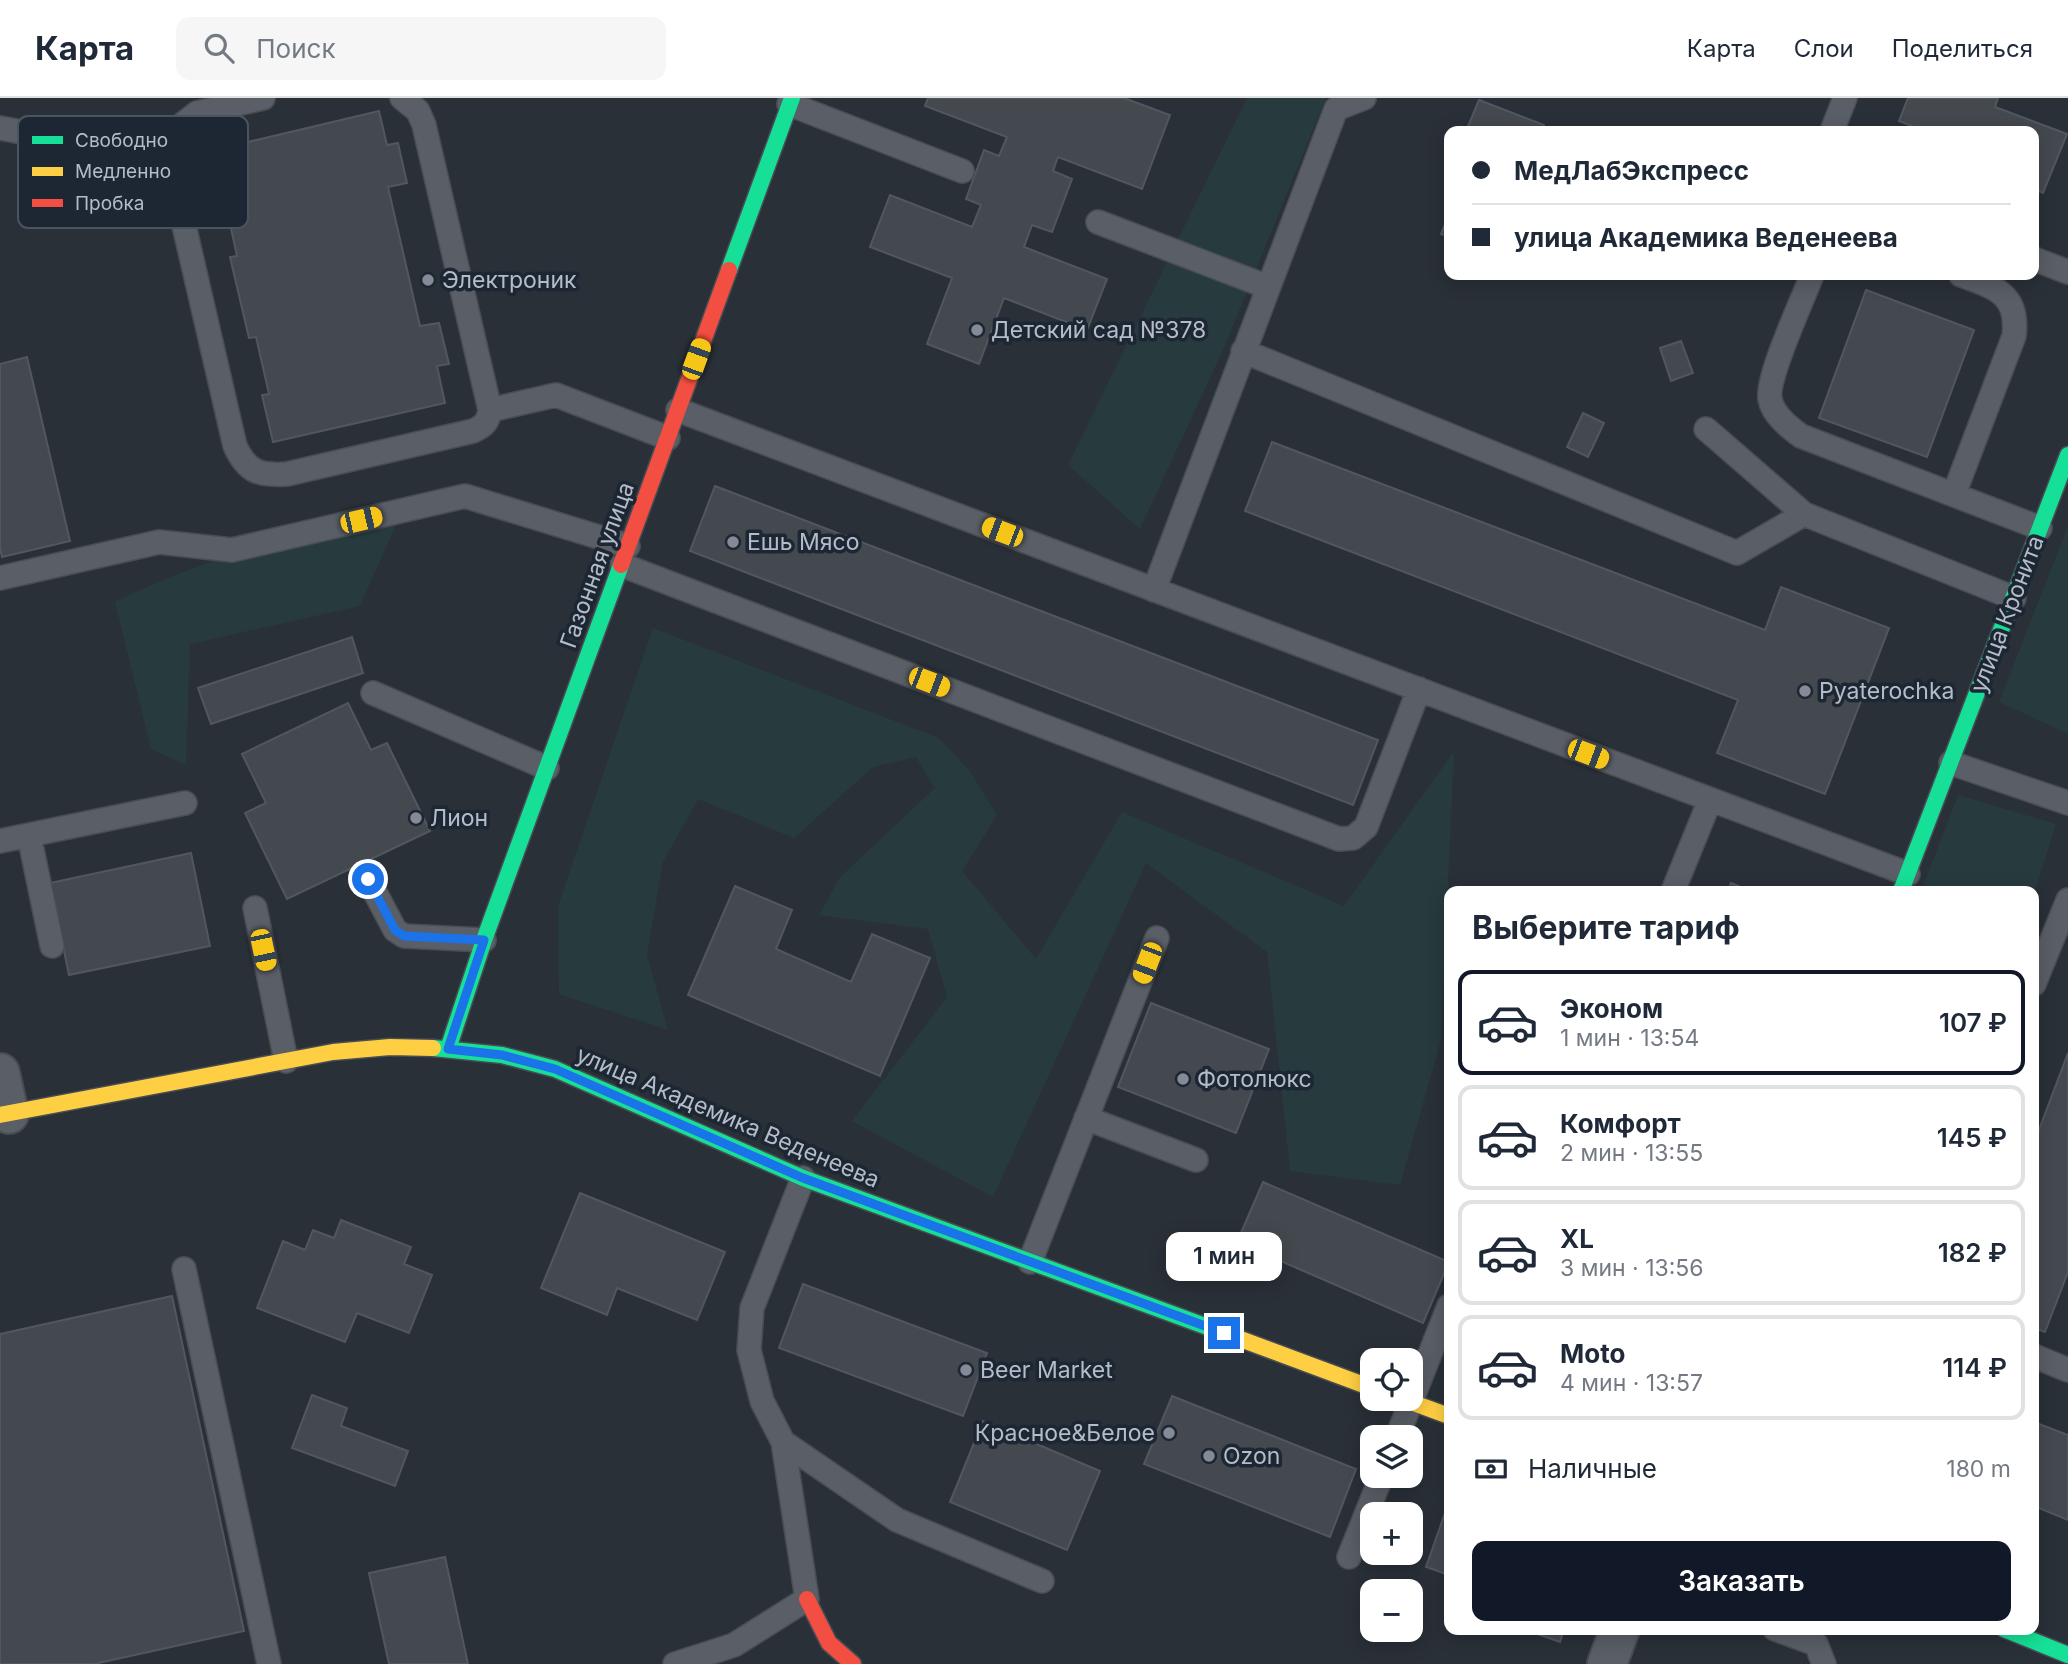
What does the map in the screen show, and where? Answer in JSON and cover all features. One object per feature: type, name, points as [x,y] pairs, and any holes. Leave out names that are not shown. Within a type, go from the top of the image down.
[{"type":"street","name":"Газонная улица","points":[[448,1049],[484,940],[791,101]]},
{"type":"street","name":"улица Кронита","points":[[1905,883],[2068,455]]},
{"type":"street","name":"улица Академика Веденеева","points":[[4,1115],[332,1052],[390,1047],[448,1049],[502,1055],[555,1069],[803,1178],[1360,1384]]},
{"type":"street","points":[[0,1073],[4,1115]]},
{"type":"street","points":[[1423,1406],[1444,1414]]},
{"type":"street","points":[[807,1599],[830,1643],[853,1664]]},
{"type":"street","points":[[1607,1664],[1618,1635]]},
{"type":"street","points":[[2019,1635],[2068,1655]]},
{"type":"lane","points":[[193,116],[263,98]]},
{"type":"lane","points":[[184,228],[234,446],[251,469],[268,475],[287,474],[482,427],[489,419],[490,410],[424,125],[418,111],[402,98]]},
{"type":"lane","points":[[1154,590],[1336,104],[1364,98]]},
{"type":"lane","points":[[1834,126],[1845,98]]},
{"type":"lane","points":[[791,101],[962,170]]},
{"type":"lane","points":[[0,128],[18,131]]},
{"type":"lane","points":[[1098,222],[1268,287]]},
{"type":"lane","points":[[2039,261],[2068,272]]},
{"type":"lane","points":[[1810,280],[1774,375],[1770,399],[1782,421],[1801,436],[2040,528]]},
{"type":"lane","points":[[1954,494],[2014,336],[2017,316],[2007,297],[1989,285],[1975,280]]},
{"type":"lane","points":[[1243,351],[1737,553],[1804,514]]},
{"type":"lane","points":[[490,410],[556,395],[668,438]]},
{"type":"lane","points":[[678,410],[1710,800],[1905,883]]},
{"type":"lane","points":[[1706,429],[1804,514],[2014,598]]},
{"type":"lane","points":[[0,578],[159,542],[232,550],[465,496],[625,555],[1339,839],[1353,838],[1366,827],[1419,690]]},
{"type":"lane","points":[[373,692],[547,768]]},
{"type":"lane","points":[[1951,763],[2068,803]]},
{"type":"lane","points":[[1675,886],[1710,800]]},
{"type":"lane","points":[[0,841],[185,803]]},
{"type":"lane","points":[[29,835],[52,946]]},
{"type":"lane","points":[[368,879],[395,930],[404,936],[484,940]]},
{"type":"lane","points":[[2039,972],[2068,900]]},
{"type":"lane","points":[[255,908],[286,1061]]},
{"type":"lane","points":[[1030,1262],[1157,938]]},
{"type":"lane","points":[[1086,1118],[1196,1160]]},
{"type":"lane","points":[[675,1664],[734,1645],[807,1599],[783,1442],[762,1401],[749,1350],[752,1308],[803,1178]]},
{"type":"lane","points":[[184,1269],[269,1664]]},
{"type":"lane","points":[[1423,1363],[1444,1317]]},
{"type":"lane","points":[[2039,1358],[2068,1370]]},
{"type":"lane","points":[[783,1442],[897,1520],[1042,1581]]},
{"type":"lane","points":[[1349,1557],[1377,1488]]},
{"type":"lane","points":[[1793,1635],[1816,1643],[1824,1664]]},
{"type":"green space","points":[[1247,98],[1326,98],[1223,350],[1140,529],[1068,465]]},
{"type":"green space","points":[[403,509],[360,606],[190,644],[186,765],[151,749],[115,602],[220,559]]},
{"type":"green space","points":[[2068,526],[2068,734],[1999,702]]},
{"type":"green space","points":[[653,628],[939,738],[969,770],[997,815],[962,871],[1036,959],[1122,812],[1344,906],[1454,751],[1448,886],[1444,886],[1441,1040],[1400,1185],[1290,1171],[1267,952],[1146,863],[993,1197],[852,1121],[947,997],[928,929],[819,915],[840,877],[935,788],[916,757],[873,767],[794,838],[698,799],[663,862],[647,955],[668,1030],[559,994],[558,906]]},
{"type":"green space","points":[[1958,795],[2056,824],[2037,886],[1923,886]]},
{"type":"building","points":[[928,98],[1124,98],[1170,115],[1142,189],[1058,157],[1053,171],[1072,179],[1052,232],[1032,225],[1024,247],[1107,279],[1087,330],[1004,298],[979,364],[927,344],[952,278],[870,247],[890,195],[972,227],[981,205],[966,199],[984,150],[999,156],[1007,137],[925,106]]},
{"type":"building","points":[[1908,98],[1998,98],[1995,107],[2067,134],[2043,193],[2039,191],[2039,126],[1912,126],[1899,121]]},
{"type":"building","points":[[1479,100],[1544,125],[1544,126],[1468,126]]},
{"type":"building","points":[[379,111],[387,145],[398,143],[407,183],[388,187],[420,326],[439,323],[449,364],[437,366],[445,403],[273,442],[262,395],[269,394],[256,337],[249,338],[230,257],[237,256],[231,228],[248,228],[248,142]]},
{"type":"building","points":[[1866,290],[1974,330],[1927,457],[1819,418]]},
{"type":"building","points":[[1681,341],[1693,373],[1671,381],[1660,348]]},
{"type":"building","points":[[27,357],[70,541],[2,557],[0,364]]},
{"type":"building","points":[[1583,413],[1604,423],[1588,457],[1567,447]]},
{"type":"building","points":[[1272,442],[1765,630],[1781,587],[1889,628],[1825,794],[1717,753],[1738,700],[1245,511]]},
{"type":"building","points":[[715,486],[1378,740],[1353,805],[690,551]]},
{"type":"building","points":[[352,637],[363,673],[211,724],[198,688]]},
{"type":"building","points":[[348,703],[371,750],[387,743],[430,831],[287,899],[245,813],[266,803],[242,754]]},
{"type":"building","points":[[191,853],[210,946],[69,975],[50,883]]},
{"type":"building","points":[[735,886],[792,910],[776,949],[851,982],[872,934],[930,958],[880,1076],[688,995]]},
{"type":"building","points":[[1151,1003],[1269,1049],[1236,1133],[1118,1087]]},
{"type":"building","points":[[2068,1053],[2068,1272],[2045,1332],[2039,1330],[2039,1130]]},
{"type":"building","points":[[1263,1182],[1444,1260],[1444,1274],[1423,1323],[1237,1242]]},
{"type":"building","points":[[580,1193],[725,1252],[697,1320],[617,1288],[607,1315],[541,1288]]},
{"type":"building","points":[[341,1220],[411,1247],[404,1264],[432,1275],[409,1333],[357,1313],[345,1342],[257,1308],[283,1241],[305,1250],[313,1230],[334,1238]]},
{"type":"building","points":[[803,1284],[987,1353],[963,1416],[779,1348]]},
{"type":"building","points":[[172,1296],[244,1631],[94,1664],[0,1664],[0,1334]]},
{"type":"building","points":[[312,1395],[347,1408],[341,1426],[408,1451],[395,1486],[292,1448]]},
{"type":"building","points":[[1172,1396],[1356,1469],[1330,1537],[1144,1464]]},
{"type":"building","points":[[983,1421],[1100,1471],[1067,1550],[950,1502]]},
{"type":"building","points":[[2039,1424],[2068,1435],[2068,1520],[2039,1508]]},
{"type":"building","points":[[1444,1516],[1444,1573],[1426,1567]]},
{"type":"building","points":[[445,1557],[468,1664],[389,1664],[369,1573]]},
{"type":"building","points":[[1540,1635],[1562,1635],[1560,1642]]},
{"type":"traffic: fast","points":[[729,270],[792,98]]},
{"type":"traffic: fast","points":[[1903,886],[2068,455]]},
{"type":"traffic: fast","points":[[448,1049],[484,940],[621,565]]},
{"type":"traffic: fast","points":[[433,1048],[502,1055],[555,1069],[803,1178],[1243,1340]]},
{"type":"traffic: fast","points":[[2019,1635],[2068,1655]]},
{"type":"traffic: slow","points":[[0,1115],[333,1052],[390,1047],[433,1048]]},
{"type":"traffic: slow","points":[[1243,1340],[1360,1384]]},
{"type":"traffic: slow","points":[[1423,1406],[1444,1414]]},
{"type":"traffic: jam","points":[[621,565],[729,270]]},
{"type":"traffic: jam","points":[[807,1599],[829,1643],[853,1664]]},
{"type":"place","name":"Электроник","points":[[428,280]]},
{"type":"place","name":"Детский сад №378","points":[[977,330]]},
{"type":"place","name":"Ешь Мясо","points":[[733,542]]},
{"type":"place","name":"Pyaterochka","points":[[1805,691]]},
{"type":"place","name":"Лион","points":[[416,818]]},
{"type":"place","name":"Фотолюкс","points":[[1183,1079]]},
{"type":"place","name":"Beer Market","points":[[966,1370]]},
{"type":"place","name":"Красное&Белое","points":[[1169,1433]]},
{"type":"place","name":"Ozon","points":[[1209,1456]]},
{"type":"route","points":[[368,879],[395,930],[404,936],[484,940],[448,1049],[502,1055],[555,1069],[803,1178],[1224,1333]]}]
